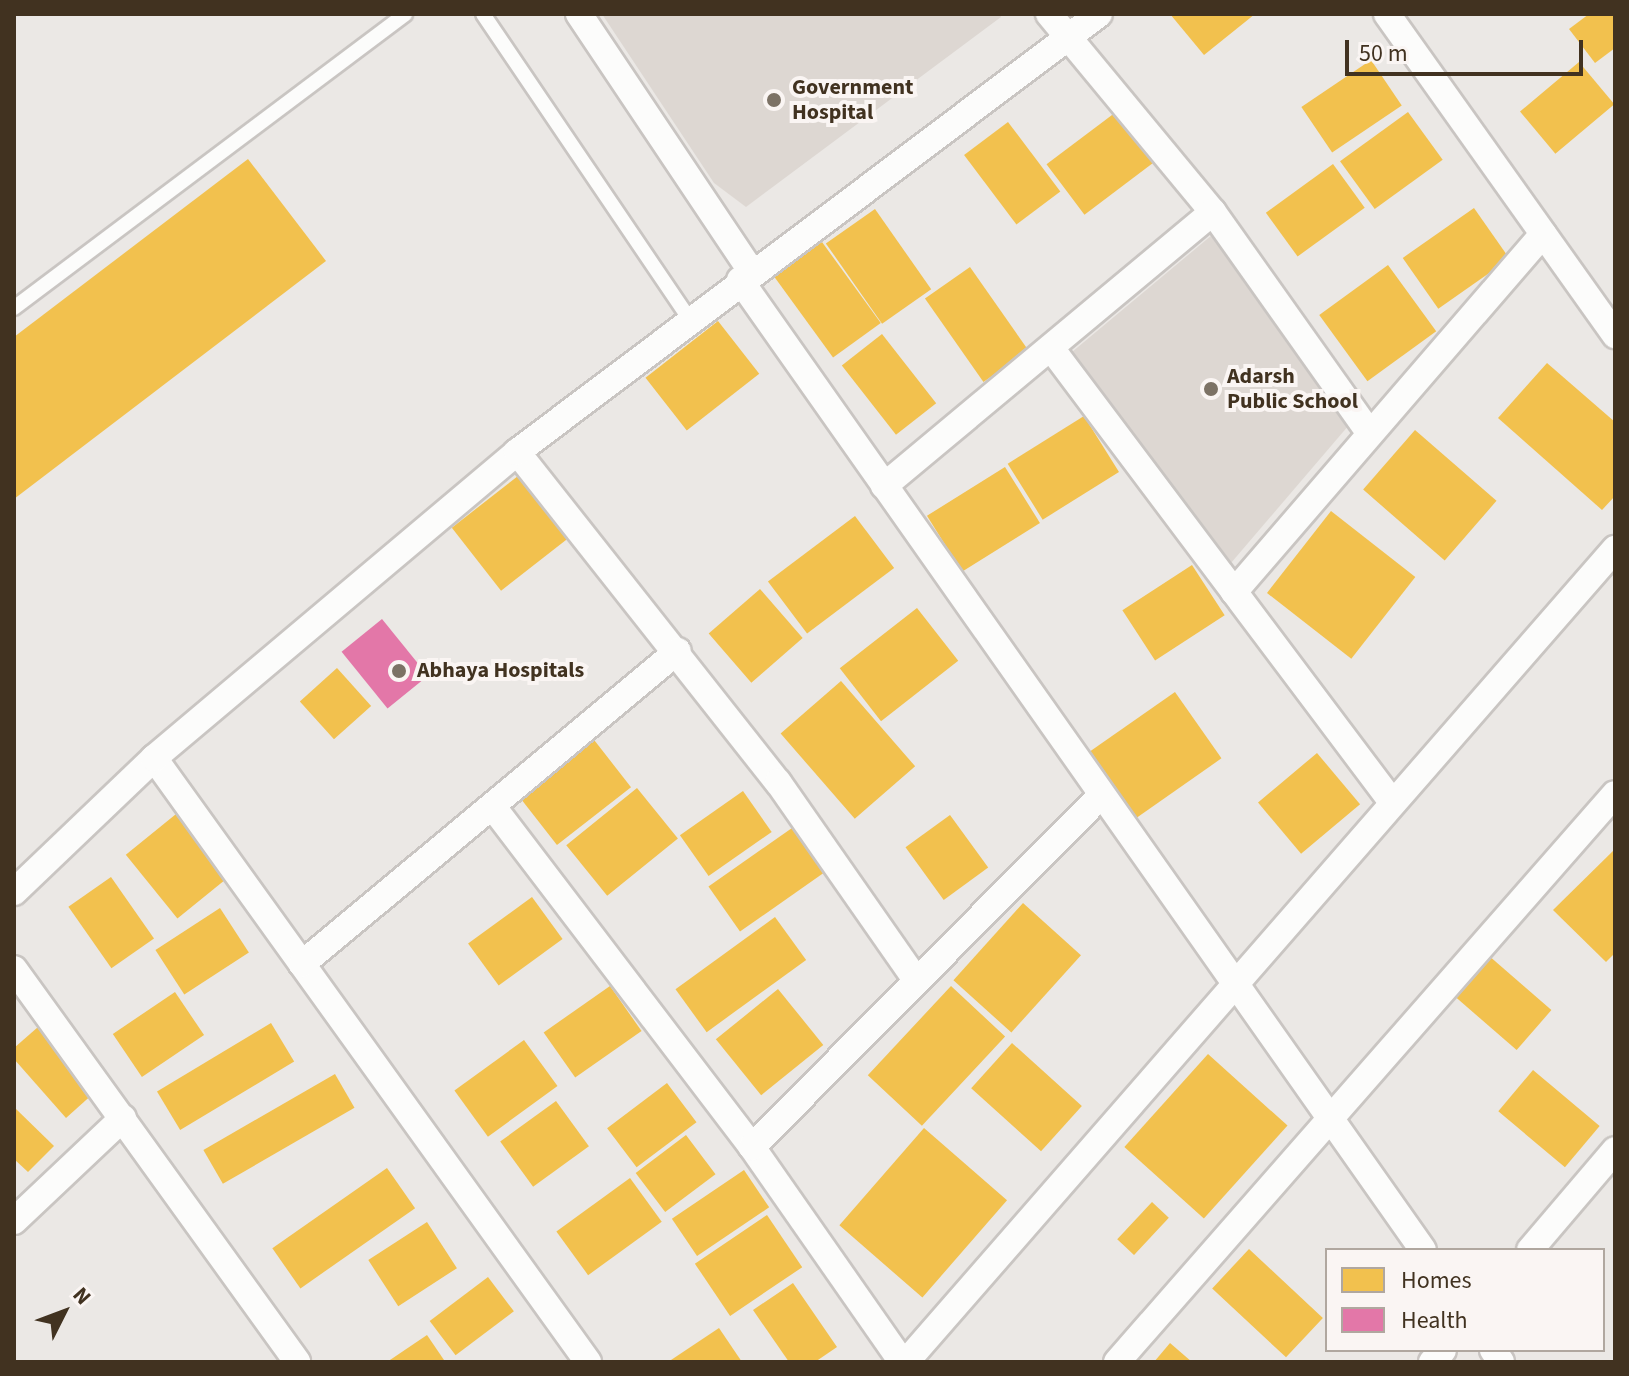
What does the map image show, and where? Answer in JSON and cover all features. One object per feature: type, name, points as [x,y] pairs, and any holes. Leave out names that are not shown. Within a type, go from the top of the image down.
[{"type":"street","points":[[579,14],[884,486],[1422,1248]]},
{"type":"street","points":[[1049,14],[1213,212],[1368,431]]},
{"type":"street","points":[[14,892],[154,758],[517,452],[688,317],[1099,14]]},
{"type":"street","points":[[1387,14],[1615,335]]},
{"type":"street","points":[[884,486],[1213,212]]},
{"type":"street","points":[[1234,592],[1368,431],[1543,234]]},
{"type":"street","points":[[1051,348],[1392,802]]},
{"type":"street","points":[[517,452],[678,651],[916,980]]},
{"type":"street","points":[[493,807],[752,1147],[904,1362],[1615,549]]},
{"type":"street","points":[[302,964],[678,651]]},
{"type":"street","points":[[154,758],[588,1362]]},
{"type":"street","points":[[1117,1362],[1615,794]]},
{"type":"street","points":[[752,1147],[1102,795]]},
{"type":"street","points":[[14,969],[297,1362]]},
{"type":"street","points":[[14,1221],[123,1118]]},
{"type":"street","points":[[1532,1248],[1615,1150]]},
{"type":"lane","points":[[14,308],[405,14]]},
{"type":"lane","points":[[483,14],[688,317]]},
{"type":"shaded area","name":"Government Hospital","points":[[602,14],[999,14],[1001,17],[746,207],[714,183]]},
{"type":"shaded area","name":"Adarsh Public School","points":[[1212,235],[1349,425],[1231,563],[1072,352]]},
{"type":"building: Homes","points":[[1170,14],[1255,14],[1204,55]]},
{"type":"building: Homes","points":[[1589,14],[1615,14],[1615,48],[1595,63],[1569,29]]},
{"type":"building: Homes","points":[[1371,60],[1402,106],[1332,153],[1301,107]]},
{"type":"building: Homes","points":[[1579,62],[1614,104],[1555,154],[1520,111]]},
{"type":"building: Homes","points":[[1120,109],[1158,159],[1084,215],[1047,164]]},
{"type":"building: Homes","points":[[1408,112],[1443,160],[1375,209],[1340,161]]},
{"type":"building: Homes","points":[[1008,122],[1060,191],[1016,225],[964,155]]},
{"type":"building: Homes","points":[[248,159],[326,261],[14,499],[14,337]]},
{"type":"building: Homes","points":[[1333,164],[1365,208],[1298,256],[1266,213]]},
{"type":"building: Homes","points":[[1474,208],[1510,259],[1438,309],[1403,258]]},
{"type":"building: Homes","points":[[875,209],[931,289],[882,324],[826,243]]},
{"type":"building: Homes","points":[[822,242],[881,323],[833,358],[774,277]]},
{"type":"building: Homes","points":[[1388,265],[1436,331],[1367,381],[1319,315]]},
{"type":"building: Homes","points":[[970,267],[1029,351],[983,382],[925,299]]},
{"type":"building: Homes","points":[[718,321],[759,374],[687,430],[646,378]]},
{"type":"building: Homes","points":[[882,334],[936,403],[896,435],[842,365]]},
{"type":"building: Homes","points":[[1547,363],[1615,422],[1615,496],[1602,510],[1498,418]]},
{"type":"building: Homes","points":[[1084,416],[1119,472],[1043,520],[1008,464]]},
{"type":"building: Homes","points":[[1415,430],[1497,501],[1445,560],[1363,490]]},
{"type":"building: Homes","points":[[1005,467],[1040,523],[962,572],[927,516]]},
{"type":"building: Homes","points":[[518,476],[567,539],[501,591],[452,528]]},
{"type":"building: Homes","points":[[1331,511],[1415,577],[1351,659],[1267,593]]},
{"type":"building: Homes","points":[[855,516],[894,568],[807,634],[768,582]]},
{"type":"building: Homes","points":[[1192,565],[1225,615],[1155,661],[1122,610]]},
{"type":"building: Homes","points":[[760,589],[803,638],[751,683],[709,634]]},
{"type":"building: Homes","points":[[917,608],[958,661],[881,721],[840,668]]},
{"type":"building: Homes","points":[[337,668],[371,706],[334,739],[300,701]]},
{"type":"building: Homes","points":[[841,681],[915,766],[855,819],[781,733]]},
{"type":"building: Homes","points":[[1175,692],[1221,758],[1134,820],[1087,753]]},
{"type":"building: Homes","points":[[591,736],[631,787],[557,845],[517,794]]},
{"type":"building: Homes","points":[[1317,753],[1360,804],[1301,854],[1258,802]]},
{"type":"building: Homes","points":[[637,788],[678,839],[607,896],[566,845]]},
{"type":"building: Homes","points":[[743,791],[772,832],[709,876],[680,835]]},
{"type":"building: Homes","points":[[181,810],[233,874],[177,918],[126,855]]},
{"type":"building: Homes","points":[[950,815],[988,868],[944,900],[906,847]]},
{"type":"building: Homes","points":[[792,828],[824,873],[740,932],[708,887]]},
{"type":"building: Homes","points":[[1615,849],[1615,953],[1606,962],[1553,910]]},
{"type":"building: Homes","points":[[111,877],[154,938],[111,968],[68,907]]},
{"type":"building: Homes","points":[[532,897],[563,939],[499,986],[468,943]]},
{"type":"building: Homes","points":[[1023,903],[1081,955],[1011,1032],[953,980]]},
{"type":"building: Homes","points":[[220,908],[249,952],[184,994],[155,950]]},
{"type":"building: Homes","points":[[775,917],[806,960],[707,1032],[675,989]]},
{"type":"building: Homes","points":[[1488,955],[1551,1010],[1517,1050],[1453,995]]},
{"type":"building: Homes","points":[[610,986],[642,1031],[575,1078],[544,1032]]},
{"type":"building: Homes","points":[[951,986],[1005,1036],[922,1126],[868,1075]]},
{"type":"building: Homes","points":[[778,989],[823,1045],[761,1095],[716,1039]]},
{"type":"building: Homes","points":[[175,992],[204,1035],[142,1077],[113,1034]]},
{"type":"building: Homes","points":[[271,1023],[294,1062],[180,1130],[157,1092]]},
{"type":"building: Homes","points":[[38,1027],[95,1092],[66,1118],[14,1059],[14,1048]]},
{"type":"building: Homes","points":[[524,1040],[558,1086],[488,1137],[454,1091]]},
{"type":"building: Homes","points":[[1012,1043],[1082,1106],[1041,1151],[971,1088]]},
{"type":"building: Homes","points":[[1208,1054],[1288,1126],[1204,1218],[1124,1147]]},
{"type":"building: Homes","points":[[1533,1070],[1600,1126],[1565,1167],[1498,1111]]},
{"type":"building: Homes","points":[[335,1074],[354,1108],[223,1184],[203,1150]]},
{"type":"building: Homes","points":[[667,1083],[696,1122],[637,1167],[607,1128]]},
{"type":"building: Homes","points":[[556,1101],[589,1146],[533,1187],[500,1142]]},
{"type":"building: Homes","points":[[14,1107],[54,1146],[28,1172],[14,1159]]},
{"type":"building: Homes","points":[[924,1128],[1007,1200],[922,1298],[839,1225]]},
{"type":"building: Homes","points":[[686,1135],[715,1174],[665,1212],[636,1173]]},
{"type":"building: Homes","points":[[387,1168],[415,1208],[300,1288],[272,1248]]},
{"type":"building: Homes","points":[[744,1170],[769,1207],[697,1256],[672,1219]]},
{"type":"building: Homes","points":[[630,1178],[662,1222],[588,1275],[556,1231]]},
{"type":"building: Homes","points":[[1152,1202],[1169,1218],[1134,1255],[1117,1239]]},
{"type":"building: Homes","points":[[767,1215],[802,1267],[730,1316],[695,1264]]},
{"type":"building: Homes","points":[[427,1222],[457,1268],[398,1306],[368,1260]]},
{"type":"building: Homes","points":[[1249,1249],[1323,1318],[1286,1357],[1212,1288]]},
{"type":"building: Homes","points":[[488,1277],[514,1311],[456,1355],[430,1321]]},
{"type":"building: Homes","points":[[793,1283],[837,1347],[815,1362],[789,1362],[753,1310]]},
{"type":"building: Homes","points":[[719,1328],[742,1362],[668,1362]]},
{"type":"building: Homes","points":[[427,1335],[444,1360],[387,1362]]},
{"type":"building: Homes","points":[[1170,1343],[1192,1362],[1154,1362]]},
{"type":"building: Health","points":[[382,619],[428,676],[388,708],[342,652]]},
{"type":"place","name":"Government Hospital","points":[[774,100]]},
{"type":"place","name":"Adarsh Public School","points":[[1211,389]]},
{"type":"place","name":"Abhaya Hospitals","points":[[399,671]]}]
